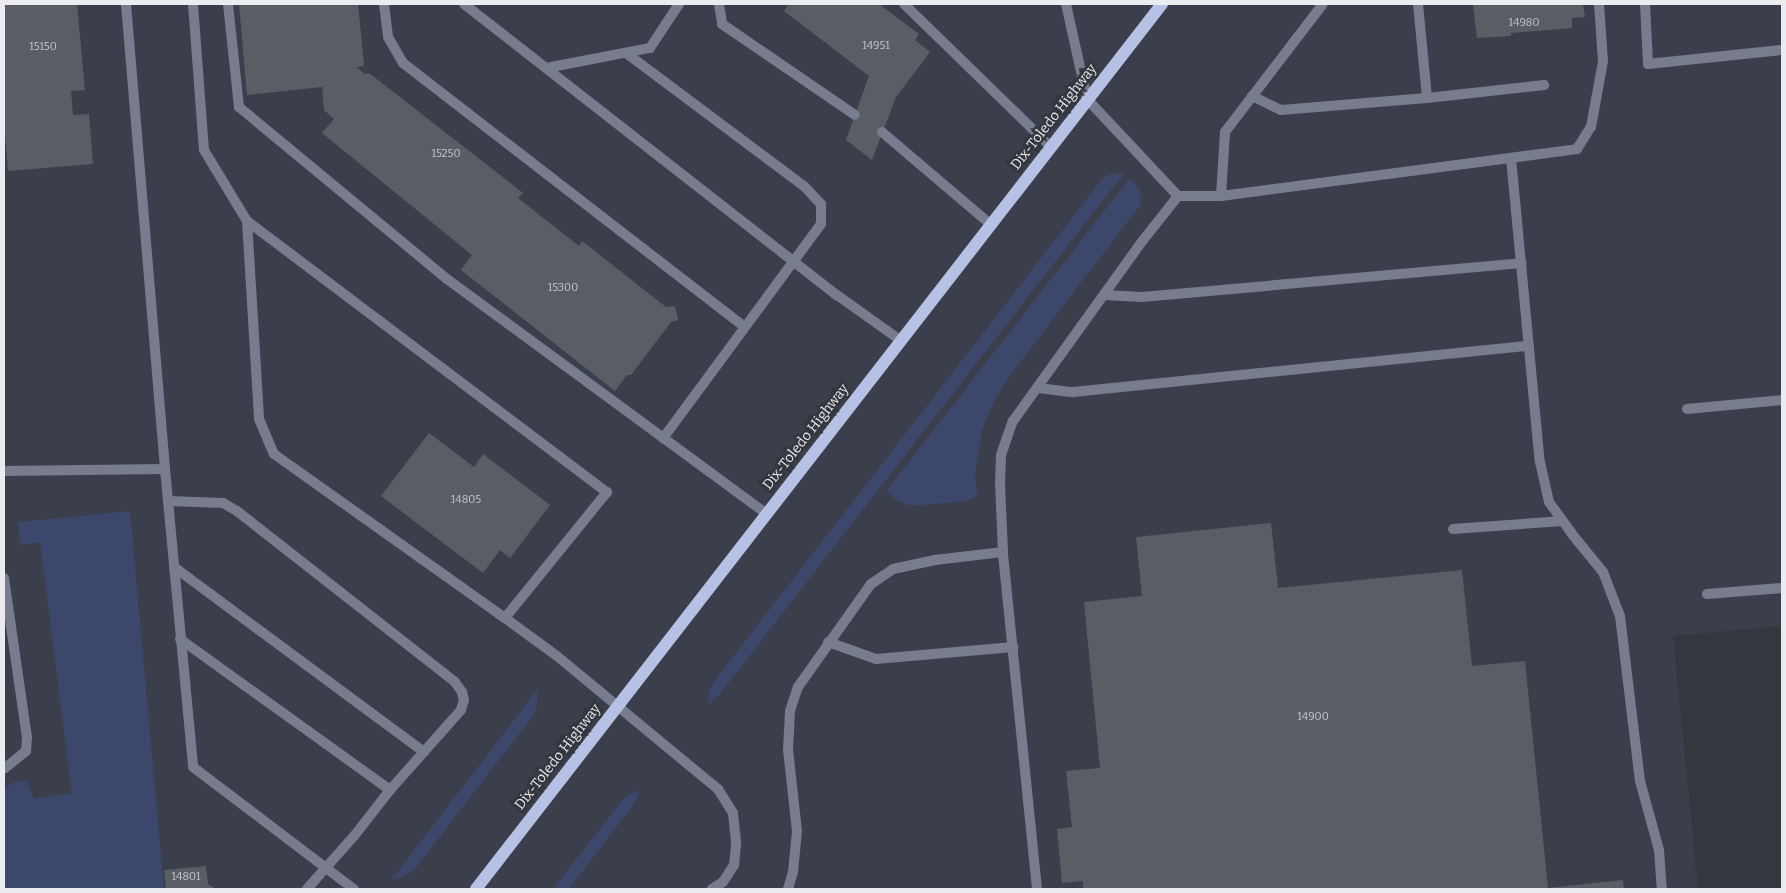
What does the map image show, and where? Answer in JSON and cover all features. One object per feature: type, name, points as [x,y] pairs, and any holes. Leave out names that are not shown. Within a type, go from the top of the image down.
[{"type":"main road","name":"Dix-Toledo Highway","points":[[476,889],[1087,98],[1162,4]]},
{"type":"lane","points":[[126,4],[180,640],[193,767],[354,889]]},
{"type":"lane","points":[[193,4],[204,150],[247,221],[607,492],[504,618]]},
{"type":"lane","points":[[228,4],[239,107],[447,279],[766,513]]},
{"type":"lane","points":[[384,4],[388,37],[403,63],[744,328]]},
{"type":"lane","points":[[546,68],[650,48],[680,4]]},
{"type":"lane","points":[[719,4],[722,24],[855,115]]},
{"type":"lane","points":[[904,4],[1050,146]]},
{"type":"lane","points":[[1066,4],[1087,98],[1178,196],[1221,196],[1577,149],[1591,127],[1603,62],[1599,4]]},
{"type":"lane","points":[[1221,196],[1225,132],[1323,4]]},
{"type":"lane","points":[[1418,4],[1427,98]]},
{"type":"lane","points":[[1645,4],[1648,64],[1782,50]]},
{"type":"lane","points":[[469,5],[546,68],[793,261],[900,340]]},
{"type":"lane","points":[[626,53],[804,186],[821,204],[821,224],[663,438]]},
{"type":"lane","points":[[1252,96],[1281,110],[1427,98],[1544,85]]},
{"type":"lane","points":[[882,132],[990,224]]},
{"type":"lane","points":[[1512,158],[1540,462],[1549,502],[1603,572],[1620,616],[1640,781],[1659,850],[1662,889]]},
{"type":"lane","points":[[1037,889],[1003,552],[1000,484],[1001,455],[1013,421],[1178,196]]},
{"type":"lane","points":[[247,221],[259,420],[274,454],[558,656],[718,789],[733,813],[736,844],[734,865],[723,882],[712,889]]},
{"type":"lane","points":[[1104,295],[1142,297],[1521,263]]},
{"type":"lane","points":[[1038,388],[1073,392],[1529,346]]},
{"type":"lane","points":[[1687,409],[1782,400]]},
{"type":"lane","points":[[4,471],[165,469]]},
{"type":"lane","points":[[168,500],[223,503],[237,511],[455,682],[464,700],[461,710],[390,790],[307,889]]},
{"type":"lane","points":[[1453,529],[1563,521]]},
{"type":"lane","points":[[788,889],[793,872],[797,831],[788,750],[790,711],[798,688],[828,642],[871,584],[893,569],[935,560],[1003,552]]},
{"type":"lane","points":[[174,567],[424,752]]},
{"type":"lane","points":[[4,578],[27,737],[26,752],[4,769]]},
{"type":"lane","points":[[1707,594],[1782,588]]},
{"type":"lane","points":[[180,640],[390,790]]},
{"type":"lane","points":[[828,642],[876,659],[1012,647]]},
{"type":"shaded area","points":[[4,4],[1782,4],[1782,626],[1673,636],[1698,889],[4,889]]},
{"type":"shaded area","points":[[1124,173],[720,694],[708,705],[709,692],[715,680],[1103,178],[1110,174]]},
{"type":"shaded area","points":[[1130,178],[1140,190],[1141,204],[1009,377],[993,403],[982,430],[975,473],[977,496],[967,501],[923,505],[908,505],[896,500],[886,491]]},
{"type":"shaded area","points":[[130,511],[164,889],[4,889],[4,788],[15,782],[27,780],[34,799],[72,793],[40,542],[20,545],[19,522]]},
{"type":"shaded area","points":[[537,690],[537,704],[533,716],[414,870],[402,877],[392,879]]},
{"type":"shaded area","points":[[641,789],[632,807],[569,889],[553,889],[624,798]]},
{"type":"building","points":[[4,4],[77,4],[85,90],[71,91],[73,115],[89,114],[93,164],[8,171],[4,122]]},
{"type":"building","points":[[239,4],[358,4],[364,65],[357,68],[365,74],[369,73],[523,193],[518,198],[579,246],[582,241],[666,307],[675,306],[678,320],[671,322],[631,375],[627,375],[615,391],[461,270],[472,255],[322,133],[334,119],[324,110],[322,87],[247,95]]},
{"type":"building","points":[[789,4],[879,4],[919,34],[915,40],[930,52],[896,97],[872,160],[846,140],[869,76],[784,11]]},
{"type":"building","points":[[1473,4],[1583,4],[1585,17],[1572,18],[1572,28],[1511,33],[1511,36],[1477,38]]},
{"type":"building","points":[[429,433],[474,467],[483,454],[550,505],[510,558],[500,550],[483,573],[381,496]]},
{"type":"building","points":[[1271,523],[1278,588],[1462,570],[1472,666],[1525,661],[1548,888],[1623,880],[1624,889],[1083,889],[1083,881],[1062,883],[1057,829],[1072,827],[1066,771],[1100,768],[1084,602],[1142,596],[1136,537]]},
{"type":"building","points":[[206,866],[208,884],[216,889],[166,889],[164,870]]}]
